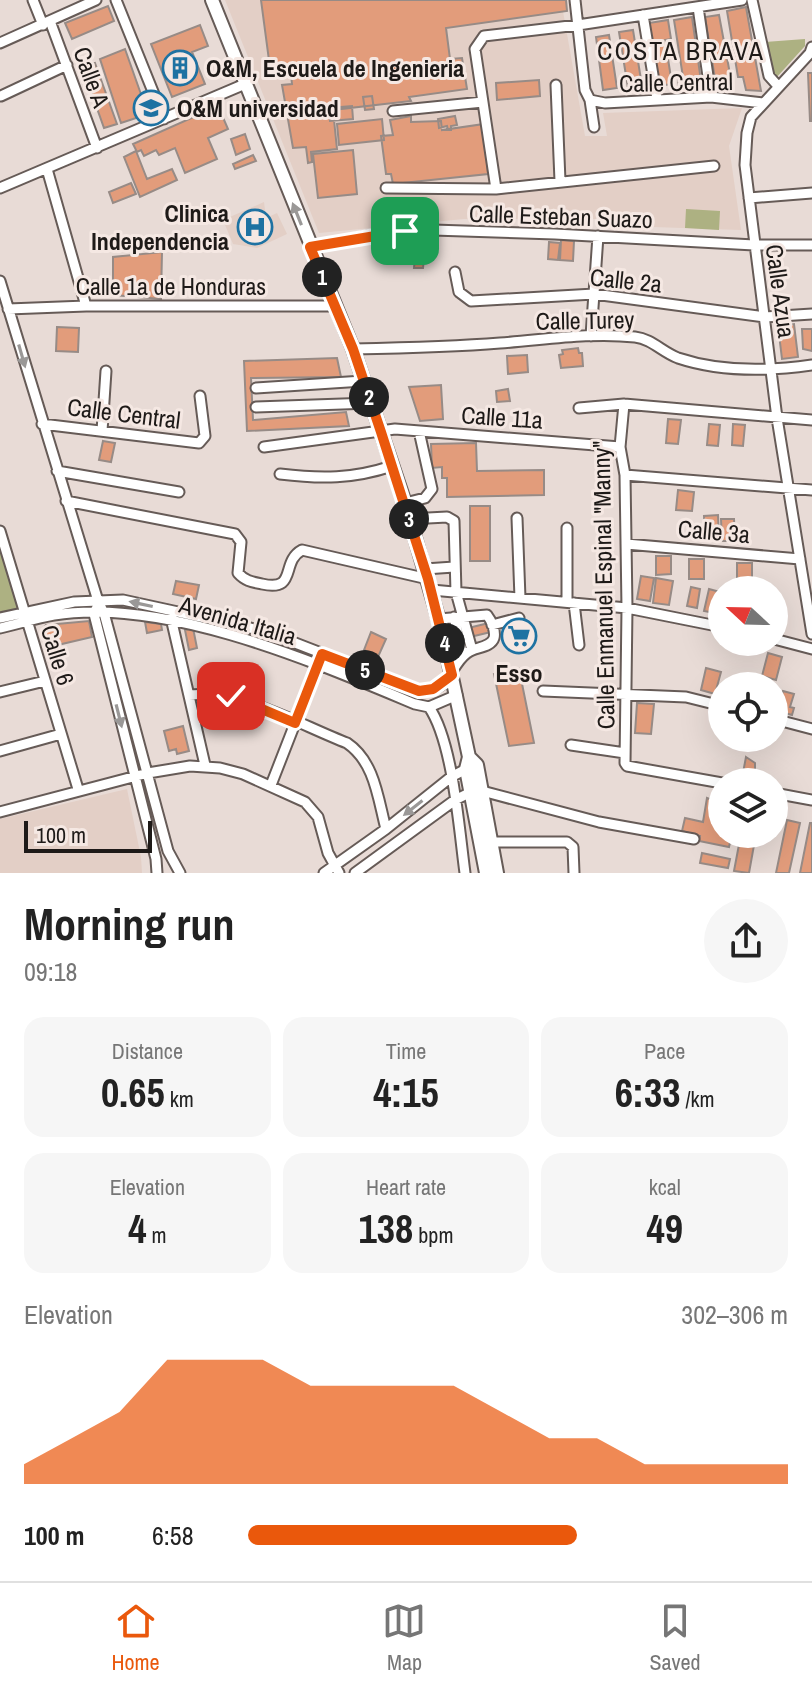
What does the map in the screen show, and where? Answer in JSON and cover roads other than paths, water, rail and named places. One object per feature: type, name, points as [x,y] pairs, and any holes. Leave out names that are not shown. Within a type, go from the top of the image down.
[{"type":"main road","points":[[212,0],[353,349],[405,503],[439,619],[478,790],[486,843],[486,873]]},
{"type":"main road","points":[[486,843],[497,873]]},
{"type":"street","name":"Calle A","points":[[33,0],[67,65],[97,148]]},
{"type":"street","points":[[0,43],[96,0]]},
{"type":"street","points":[[116,0],[164,119]]},
{"type":"street","points":[[575,0],[585,90],[590,100],[594,127]]},
{"type":"street","points":[[496,189],[475,49],[484,36],[742,0]]},
{"type":"street","points":[[752,0],[769,76],[778,86]]},
{"type":"street","points":[[698,7],[711,97]]},
{"type":"street","points":[[643,15],[657,99]]},
{"type":"street","name":"Calle Azua","points":[[812,47],[799,66],[751,117],[745,165],[777,418],[812,634]]},
{"type":"street","points":[[1,96],[67,65]]},
{"type":"street","points":[[799,66],[812,65]]},
{"type":"street","points":[[0,188],[245,84]]},
{"type":"street","points":[[556,85],[560,181]]},
{"type":"street","name":"Calle Central","points":[[590,100],[605,103],[711,97],[763,103]]},
{"type":"street","points":[[393,111],[483,102]]},
{"type":"street","points":[[386,188],[496,189],[714,166]]},
{"type":"street","points":[[47,169],[86,306]]},
{"type":"street","points":[[749,198],[812,193]]},
{"type":"street","name":"Calle Esteban Suazo","points":[[310,247],[374,235],[433,230],[812,245]]},
{"type":"street","points":[[591,336],[598,236]]},
{"type":"street","name":"Calle 2a","points":[[455,272],[459,292],[471,301],[594,294],[765,317],[812,314]]},
{"type":"street","points":[[1,284],[98,601],[157,873]]},
{"type":"street","name":"Calle 1a de Honduras","points":[[8,309],[334,306]]},
{"type":"street","name":"Calle Turey","points":[[353,349],[463,346],[591,336],[646,339],[668,353],[689,361],[732,367],[772,369],[812,365]]},
{"type":"street","points":[[102,431],[106,371]]},
{"type":"street","points":[[256,388],[363,381]]},
{"type":"street","name":"Calle Central","points":[[42,424],[199,443],[205,436],[200,396]]},
{"type":"street","points":[[256,407],[371,403]]},
{"type":"street","name":"Calle 11a","points":[[579,408],[624,404],[812,420]]},
{"type":"street","name":"Calle Enmanuel Espinal \"Manny\"","points":[[624,404],[620,447],[625,475],[626,765],[708,780]]},
{"type":"street","name":"Calle 11a","points":[[264,447],[395,429],[620,447]]},
{"type":"street","points":[[405,503],[425,498],[432,489],[419,431]]},
{"type":"street","points":[[280,474],[315,479],[364,476],[392,466]]},
{"type":"street","points":[[57,471],[179,492]]},
{"type":"street","points":[[625,475],[812,490]]},
{"type":"street","points":[[66,501],[235,534],[241,542],[238,573],[246,581],[269,586],[275,587],[285,581],[293,557],[302,550],[428,579],[456,592],[627,608],[708,624]]},
{"type":"street","points":[[409,519],[447,517],[454,521],[454,567],[463,656]]},
{"type":"street","points":[[517,518],[520,598]]},
{"type":"street","points":[[567,528],[571,602],[579,645]]},
{"type":"street","name":"Calle 6","points":[[0,531],[2,546],[78,789]]},
{"type":"street","name":"Calle 3a","points":[[626,544],[800,559]]},
{"type":"street","points":[[428,579],[454,567]]},
{"type":"street","name":"Avenida Italia","points":[[0,628],[26,616],[74,602],[123,600],[171,616]]},
{"type":"street","name":"Avenida Italia","points":[[0,618],[127,613],[247,627],[415,704],[429,707]]},
{"type":"street","points":[[99,614],[148,773],[168,851],[180,873]]},
{"type":"street","points":[[439,619],[487,615],[495,635],[493,641],[463,656],[452,675]]},
{"type":"street","points":[[171,616],[205,765]]},
{"type":"street","points":[[458,617],[472,650]]},
{"type":"street","points":[[492,625],[519,618]]},
{"type":"street","points":[[788,643],[812,649]]},
{"type":"street","points":[[271,785],[320,659]]},
{"type":"street","name":"Avenida Italia","points":[[320,659],[419,691],[433,689],[452,675]]},
{"type":"street","points":[[0,692],[45,681]]},
{"type":"street","points":[[543,691],[686,697],[708,702]]},
{"type":"street","points":[[189,695],[208,693],[231,696],[347,743],[358,751],[371,775],[386,829]]},
{"type":"street","points":[[457,695],[429,707],[437,718],[451,777],[462,871]]},
{"type":"street","points":[[788,723],[812,729]]},
{"type":"street","points":[[0,751],[61,734]]},
{"type":"street","points":[[571,745],[625,753]]},
{"type":"street","points":[[324,873],[337,869],[471,763]]},
{"type":"street","points":[[0,812],[78,789],[148,773],[205,765],[243,774],[305,802],[318,817],[328,853],[337,869]]},
{"type":"street","points":[[355,873],[455,800],[478,790],[599,822],[694,839]]},
{"type":"street","points":[[788,796],[812,800]]},
{"type":"street","points":[[486,843],[567,842],[573,847],[574,873]]},
{"type":"place","name":"O&M, Escuela de Ingenieria","points":[[180,68]]},
{"type":"place","name":"O&M universidad","points":[[151,108]]},
{"type":"place","name":"Clinica Independencia","points":[[255,227]]},
{"type":"place","name":"Esso","points":[[519,636]]},
{"type":"district","name":"COSTA BRAVA","points":[[681,50]]}]
